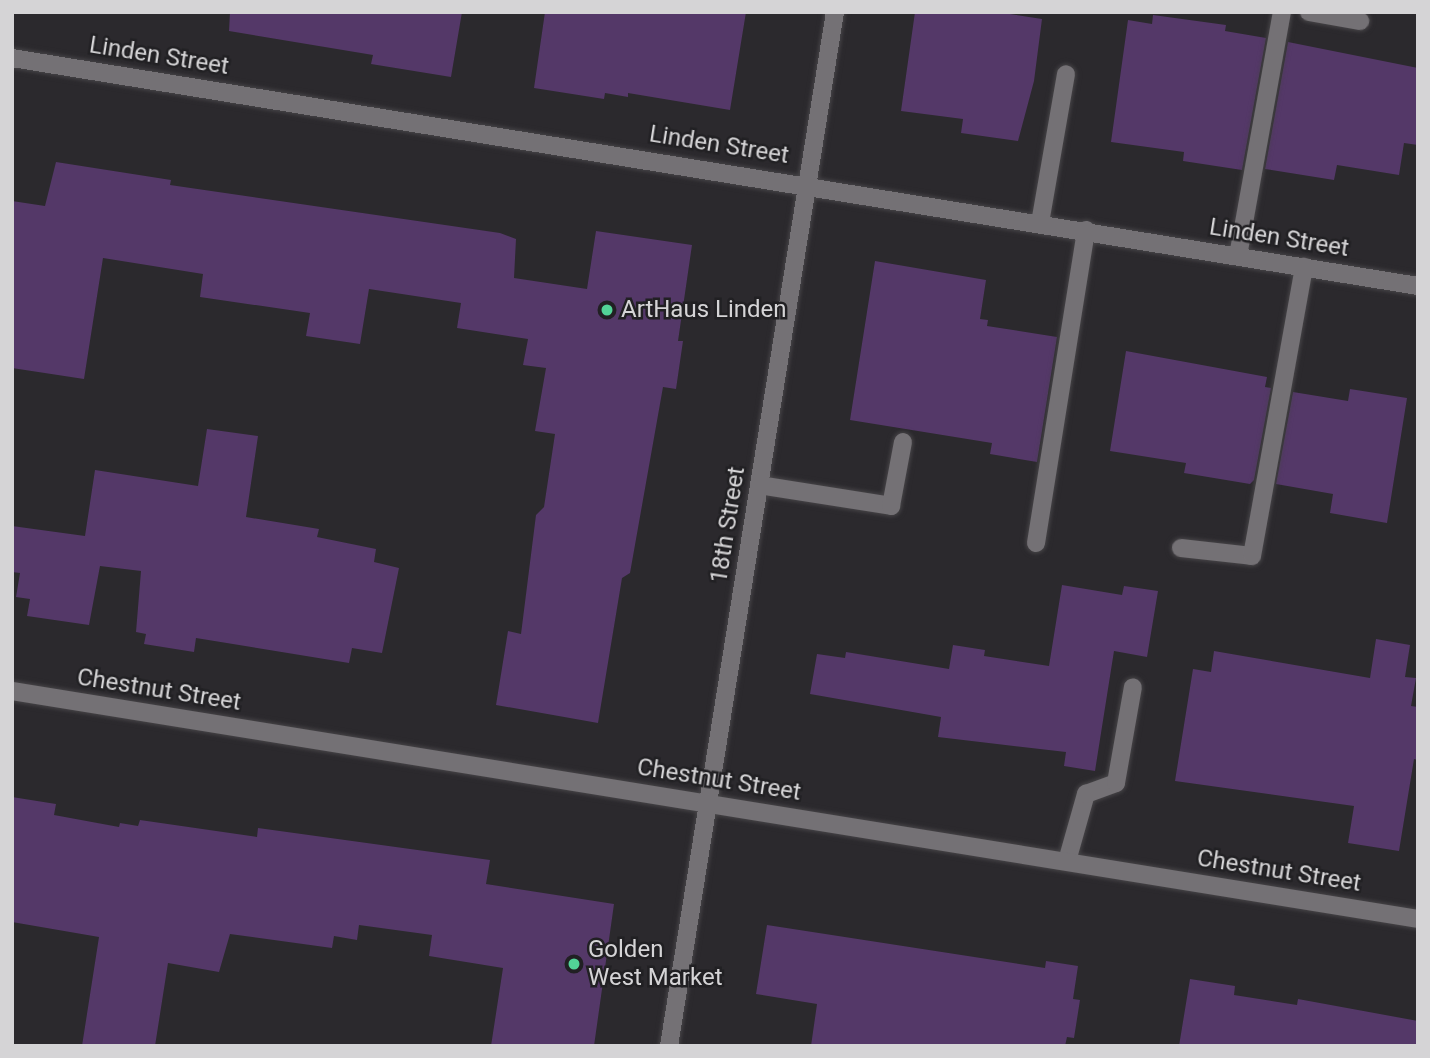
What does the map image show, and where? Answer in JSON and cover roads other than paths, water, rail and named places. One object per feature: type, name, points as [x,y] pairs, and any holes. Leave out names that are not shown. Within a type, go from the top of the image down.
[{"type":"street","name":"18th Street","points":[[669,1046],[835,12]]},
{"type":"street","points":[[1238,256],[1282,12]]},
{"type":"street","points":[[1309,12],[1360,21]]},
{"type":"street","name":"Linden Street","points":[[12,58],[809,184],[1418,286]]},
{"type":"street","points":[[1040,223],[1066,74]]},
{"type":"street","points":[[1036,543],[1086,230]]},
{"type":"street","points":[[1181,548],[1252,556],[1304,267]]},
{"type":"street","points":[[760,485],[891,506],[902,442]]},
{"type":"street","points":[[1067,861],[1086,794],[1116,783],[1133,687]]},
{"type":"street","name":"Chestnut Street","points":[[12,691],[1418,919]]},
{"type":"place","name":"ArtHaus Linden","points":[[607,310]]},
{"type":"place","name":"Golden West Market","points":[[574,964]]}]
